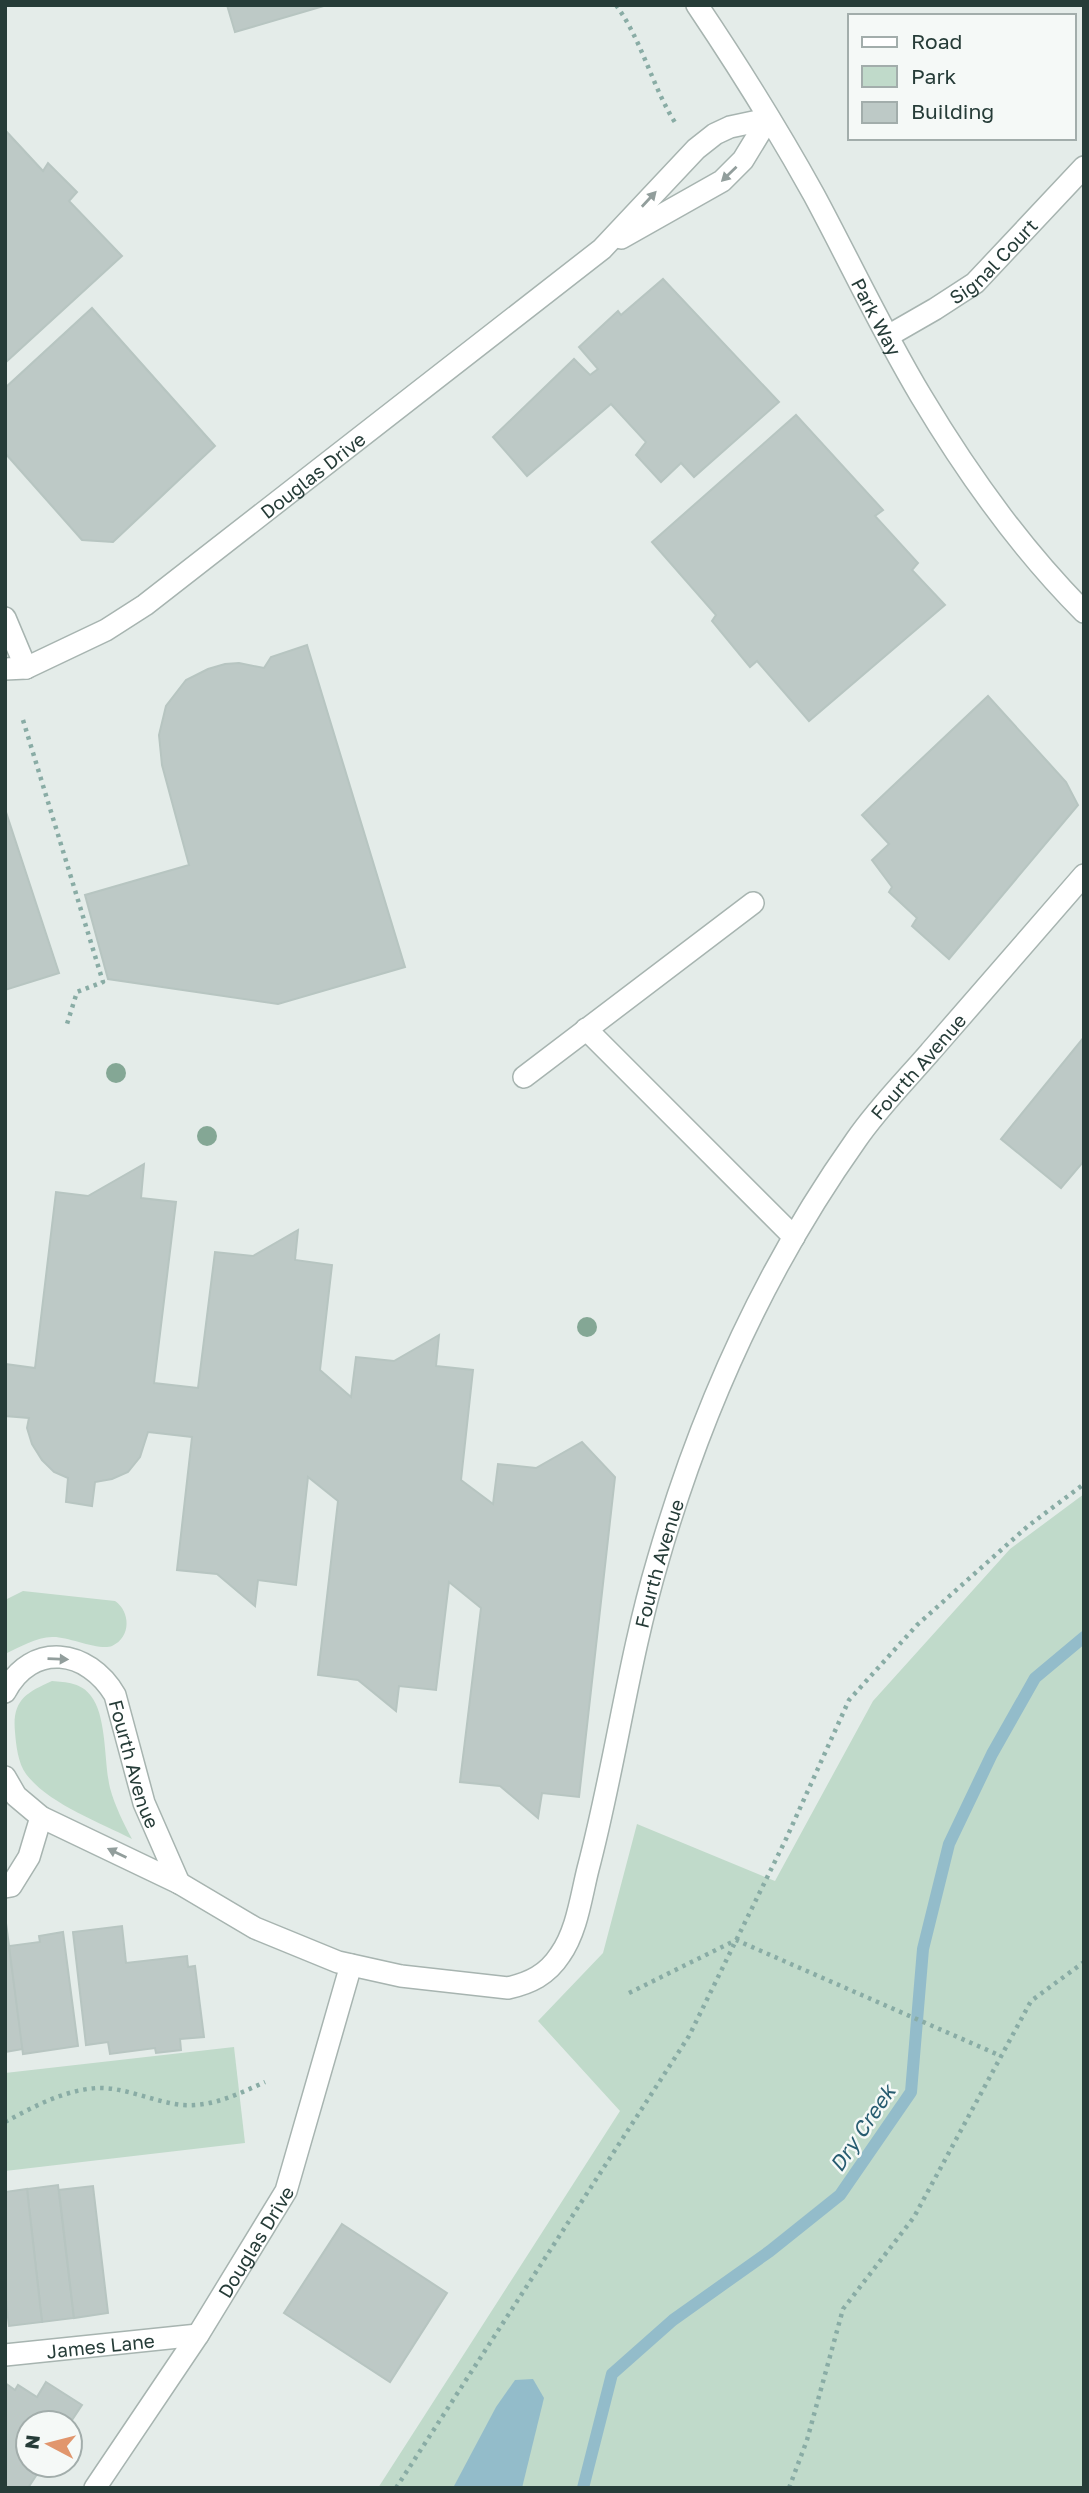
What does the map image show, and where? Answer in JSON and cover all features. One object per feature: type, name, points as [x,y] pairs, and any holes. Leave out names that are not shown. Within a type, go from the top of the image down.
[{"type":"street","name":"Park Way","points":[[696,5],[813,194],[888,336],[958,456],[1060,589],[1084,612]]},
{"type":"street","name":"Douglas Drive","points":[[602,248],[722,181],[743,160],[768,119]]},
{"type":"street","name":"Douglas Drive","points":[[16,668],[106,631],[145,606],[602,248],[696,149],[715,134],[730,127],[768,119]]},
{"type":"street","name":"Signal Court","points":[[888,336],[975,283],[1084,167]]},
{"type":"street","points":[[5,618],[16,668]]},
{"type":"street","name":"Fourth Avenue","points":[[5,1777],[16,1797],[41,1816],[178,1883],[255,1928],[338,1962],[401,1976],[508,1988],[524,1985],[542,1976],[560,1956],[570,1939],[595,1843],[652,1578],[682,1480],[740,1340],[794,1237],[858,1137],[1084,875]]},
{"type":"street","points":[[524,1077],[753,903]]},
{"type":"street","points":[[586,1029],[794,1237]]},
{"type":"street","name":"Fourth Avenue","points":[[5,1692],[14,1676],[27,1663],[42,1659],[79,1660],[94,1669],[107,1682],[115,1695],[144,1803],[158,1830],[178,1883]]},
{"type":"street","points":[[5,1886],[11,1886],[29,1857],[41,1816]]},
{"type":"street","name":"Douglas Drive","points":[[96,2488],[198,2335],[286,2191],[351,1965]]},
{"type":"street","name":"James Lane","points":[[5,2355],[198,2335]]},
{"type":"path","points":[[617,5],[631,26],[667,111],[682,134]]},
{"type":"path","points":[[23,720],[103,982],[76,992],[67,1024]]},
{"type":"path","points":[[396,2488],[689,2036],[849,1700],[917,1625],[1028,1526],[1084,1484]]},
{"type":"path","points":[[629,1993],[736,1940],[1001,2056]]},
{"type":"path","points":[[789,2488],[807,2440],[843,2309],[914,2217],[1031,2001],[1084,1962]]},
{"type":"path","points":[[5,2122],[71,2092],[99,2088],[183,2105],[216,2103],[265,2082]]},
{"type":"green space","points":[[1084,1494],[1084,2488],[378,2488],[620,2111],[538,2021],[603,1953],[637,1824],[775,1881],[873,1701],[1010,1549]]},
{"type":"green space","points":[[23,1591],[115,1601],[124,1611],[126,1630],[123,1637],[112,1646],[99,1647],[46,1637],[5,1654],[5,1600]]},
{"type":"green space","points":[[52,1681],[83,1688],[96,1705],[100,1715],[110,1788],[132,1839],[61,1803],[36,1785],[23,1770],[16,1742],[15,1721],[18,1705],[28,1694]]},
{"type":"green space","points":[[234,2047],[245,2143],[5,2171],[5,2073]]},
{"type":"water","points":[[533,2379],[544,2398],[522,2488],[453,2488],[496,2407],[515,2380]]},
{"type":"building","points":[[227,5],[327,5],[235,32]]},
{"type":"building","points":[[5,130],[43,171],[48,163],[77,192],[69,201],[122,256],[5,363]]},
{"type":"building","points":[[663,279],[779,402],[694,477],[681,463],[661,482],[636,455],[646,442],[611,404],[527,476],[493,437],[574,359],[590,375],[598,369],[579,347],[618,311],[621,315]]},
{"type":"building","points":[[92,308],[215,446],[113,542],[82,540],[5,453],[5,388]]},
{"type":"building","points":[[796,415],[883,510],[875,516],[918,563],[912,570],[945,605],[809,721],[757,661],[750,667],[712,621],[716,615],[652,542]]},
{"type":"building","points":[[307,645],[405,967],[278,1004],[108,979],[85,895],[189,865],[162,765],[159,735],[166,706],[186,680],[208,669],[239,663],[264,668],[271,657]]},
{"type":"building","points":[[988,696],[1066,782],[1078,805],[949,959],[912,926],[917,918],[889,892],[892,887],[872,860],[889,844],[862,815]]},
{"type":"building","points":[[5,809],[59,973],[5,990]]},
{"type":"building","points":[[1084,1037],[1084,1161],[1061,1188],[1001,1139]]},
{"type":"building","points":[[144,1164],[141,1198],[176,1202],[154,1383],[198,1388],[215,1252],[253,1256],[298,1230],[295,1260],[332,1265],[320,1370],[351,1397],[356,1357],[394,1361],[439,1335],[436,1366],[473,1370],[461,1480],[493,1504],[498,1464],[536,1468],[582,1442],[615,1477],[579,1797],[542,1793],[538,1818],[500,1786],[460,1782],[481,1608],[449,1582],[436,1690],[399,1686],[396,1711],[358,1680],[318,1675],[338,1501],[308,1477],[296,1585],[258,1580],[255,1606],[217,1574],[177,1570],[192,1437],[148,1432],[140,1457],[128,1472],[95,1482],[92,1506],[66,1502],[68,1478],[54,1472],[42,1460],[32,1444],[27,1428],[29,1418],[5,1416],[5,1364],[35,1368],[56,1192],[88,1196]]},
{"type":"building","points":[[5,1916],[23,2049],[5,2052]]},
{"type":"building","points":[[122,1926],[126,1963],[187,1956],[188,1967],[195,1966],[204,2037],[180,2039],[181,2050],[156,2053],[155,2048],[110,2054],[108,2042],[86,2045],[73,1932]]},
{"type":"building","points":[[63,1932],[78,2046],[23,2054],[9,1946],[40,1942],[39,1936]]},
{"type":"building","points":[[58,2185],[74,2318],[42,2322],[27,2189]]},
{"type":"building","points":[[93,2186],[108,2313],[74,2318],[59,2190]]},
{"type":"building","points":[[27,2189],[42,2322],[9,2326],[5,2293],[5,2192]]},
{"type":"building","points":[[342,2224],[447,2293],[390,2382],[284,2313]]},
{"type":"building","points":[[46,2382],[82,2405],[79,2409],[14,2409],[14,2479],[34,2479],[28,2488],[5,2488],[5,2383],[15,2390],[18,2385],[37,2397]]},
{"type":"waterway","name":"Dry Creek","points":[[583,2488],[612,2374],[673,2320],[770,2251],[840,2195],[911,2092],[923,1949],[949,1844],[992,1754],[1035,1678],[1084,1637]]}]
